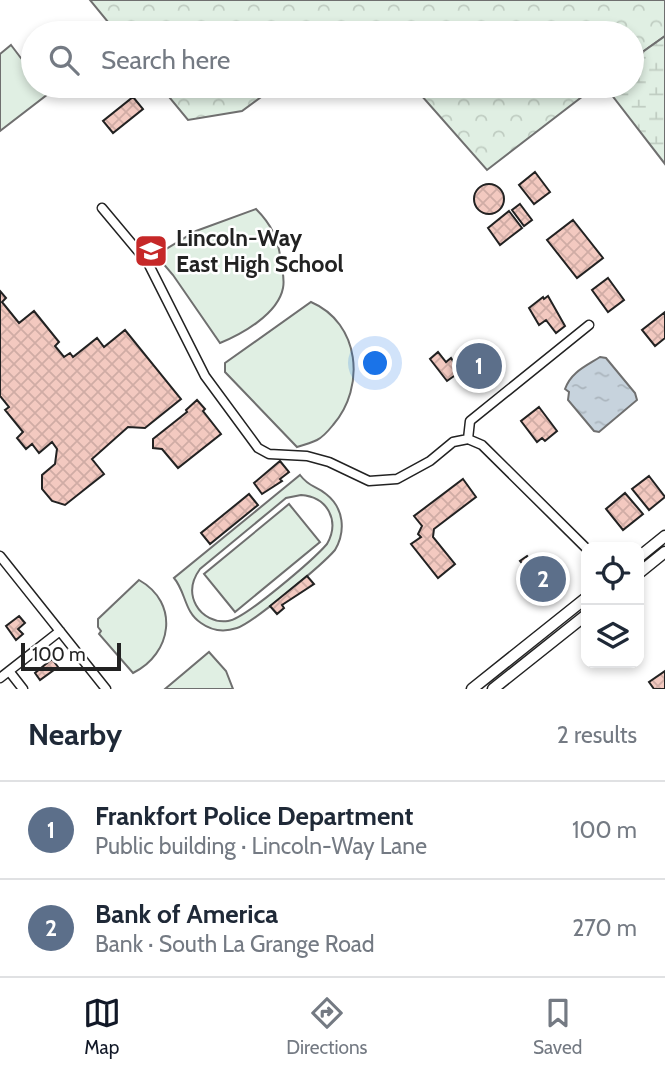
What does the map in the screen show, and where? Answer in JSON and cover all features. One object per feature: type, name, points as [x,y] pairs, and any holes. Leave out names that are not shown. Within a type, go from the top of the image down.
[{"type":"main road","points":[[644,553],[665,536]]},
{"type":"main road","points":[[644,569],[665,552]]},
{"type":"main road","points":[[472,689],[581,602]]},
{"type":"main road","points":[[493,689],[581,619]]},
{"type":"street","points":[[102,208],[148,263],[205,376],[258,448],[269,454],[307,456],[329,462],[369,481],[397,479],[430,461],[453,442],[468,439],[482,444],[581,543]]},
{"type":"street","points":[[468,439],[470,421],[589,324]]},
{"type":"street","points":[[0,556],[106,689]]},
{"type":"street","points":[[0,678],[60,631]]},
{"type":"street","points":[[9,671],[23,689]]},
{"type":"green space","points":[[90,0],[665,0],[665,36],[644,51],[644,21],[107,21]]},
{"type":"green space","points":[[665,36],[665,164],[614,98],[644,98],[644,51]]},
{"type":"green space","points":[[11,45],[21,58],[21,98],[43,98],[0,131],[0,54]]},
{"type":"green space","points":[[170,98],[260,98],[242,111],[188,120]]},
{"type":"green space","points":[[424,98],[580,98],[487,170]]},
{"type":"green space","points":[[256,209],[276,239],[283,288],[274,306],[258,322],[220,343],[161,261],[163,251],[196,231]]},
{"type":"green space","points":[[311,302],[327,312],[340,325],[353,357],[353,375],[344,410],[333,425],[319,439],[297,447],[225,372],[225,363]]},
{"type":"green space","points":[[300,475],[332,500],[340,513],[342,528],[335,550],[272,605],[237,628],[219,630],[201,623],[188,608],[174,578]],"holes":[[[301,495],[325,505],[332,519],[331,535],[327,544],[279,587],[237,618],[218,621],[202,612],[196,605],[192,591],[193,582],[200,569],[286,498]]]},
{"type":"green space","points":[[289,504],[320,542],[235,612],[204,574]]},
{"type":"green space","points":[[139,580],[152,590],[161,602],[166,628],[156,654],[133,673],[99,634],[101,631],[98,619]]},
{"type":"green space","points":[[209,652],[226,671],[233,689],[165,689]]},
{"type":"water","points":[[600,357],[606,358],[635,393],[637,400],[599,432],[594,431],[568,400],[569,392],[565,389],[575,374]]},
{"type":"building","points":[[132,98],[143,109],[113,133],[103,121]]},
{"type":"building","points":[[535,172],[550,192],[534,204],[519,185]]},
{"type":"building","points":[[489,184],[500,188],[504,199],[500,210],[489,214],[478,210],[474,199],[478,188]]},
{"type":"building","points":[[520,204],[532,220],[524,226],[512,210]]},
{"type":"building","points":[[509,211],[522,228],[500,245],[488,228]]},
{"type":"building","points":[[573,220],[603,258],[577,278],[547,240]]},
{"type":"building","points":[[608,278],[624,300],[608,312],[592,290]]},
{"type":"building","points":[[0,291],[6,298],[2,302],[19,323],[34,311],[59,342],[55,346],[64,357],[70,353],[73,357],[97,338],[104,347],[125,330],[181,399],[145,428],[128,427],[92,459],[104,474],[65,505],[52,501],[42,489],[42,475],[55,464],[57,449],[52,442],[39,453],[32,444],[26,449],[17,438],[23,432],[5,410],[9,407],[0,396]]},
{"type":"building","points":[[548,296],[565,326],[556,333],[546,320],[539,325],[529,308]]},
{"type":"building","points":[[665,312],[665,338],[655,346],[642,330]]},
{"type":"building","points":[[475,343],[491,364],[484,374],[481,371],[464,384],[457,374],[447,381],[430,359],[438,352],[446,362],[451,358],[453,361]]},
{"type":"building","points":[[197,400],[221,434],[178,468],[162,449],[153,448],[153,439],[187,412]]},
{"type":"building","points":[[539,407],[557,431],[545,441],[542,438],[537,442],[521,421]]},
{"type":"building","points":[[280,461],[289,472],[280,479],[282,481],[262,494],[254,483]]},
{"type":"building","points":[[649,476],[665,497],[649,510],[632,489]]},
{"type":"building","points":[[463,479],[476,497],[434,529],[433,537],[455,564],[438,578],[411,544],[421,537],[418,534],[422,526],[414,516]]},
{"type":"building","points":[[625,493],[643,514],[623,530],[606,509]]},
{"type":"building","points":[[249,494],[258,505],[210,544],[201,533]]},
{"type":"building","points":[[527,556],[538,569],[532,575],[520,561]]},
{"type":"building","points":[[549,561],[562,577],[536,598],[523,582]]},
{"type":"building","points":[[307,576],[314,584],[282,605],[284,608],[277,614],[270,606]]},
{"type":"building","points":[[19,616],[25,623],[18,629],[23,634],[16,640],[6,626]]},
{"type":"building","points":[[52,659],[58,667],[40,680],[35,673]]},
{"type":"building","points":[[665,671],[665,689],[654,689],[649,682]]},
{"type":"place","name":"Lincoln-Way East High School","points":[[151,251]]},
{"type":"place","name":"Frankfort Police Department","points":[[479,366]]},
{"type":"place","name":"Bank of America","points":[[543,579]]}]
